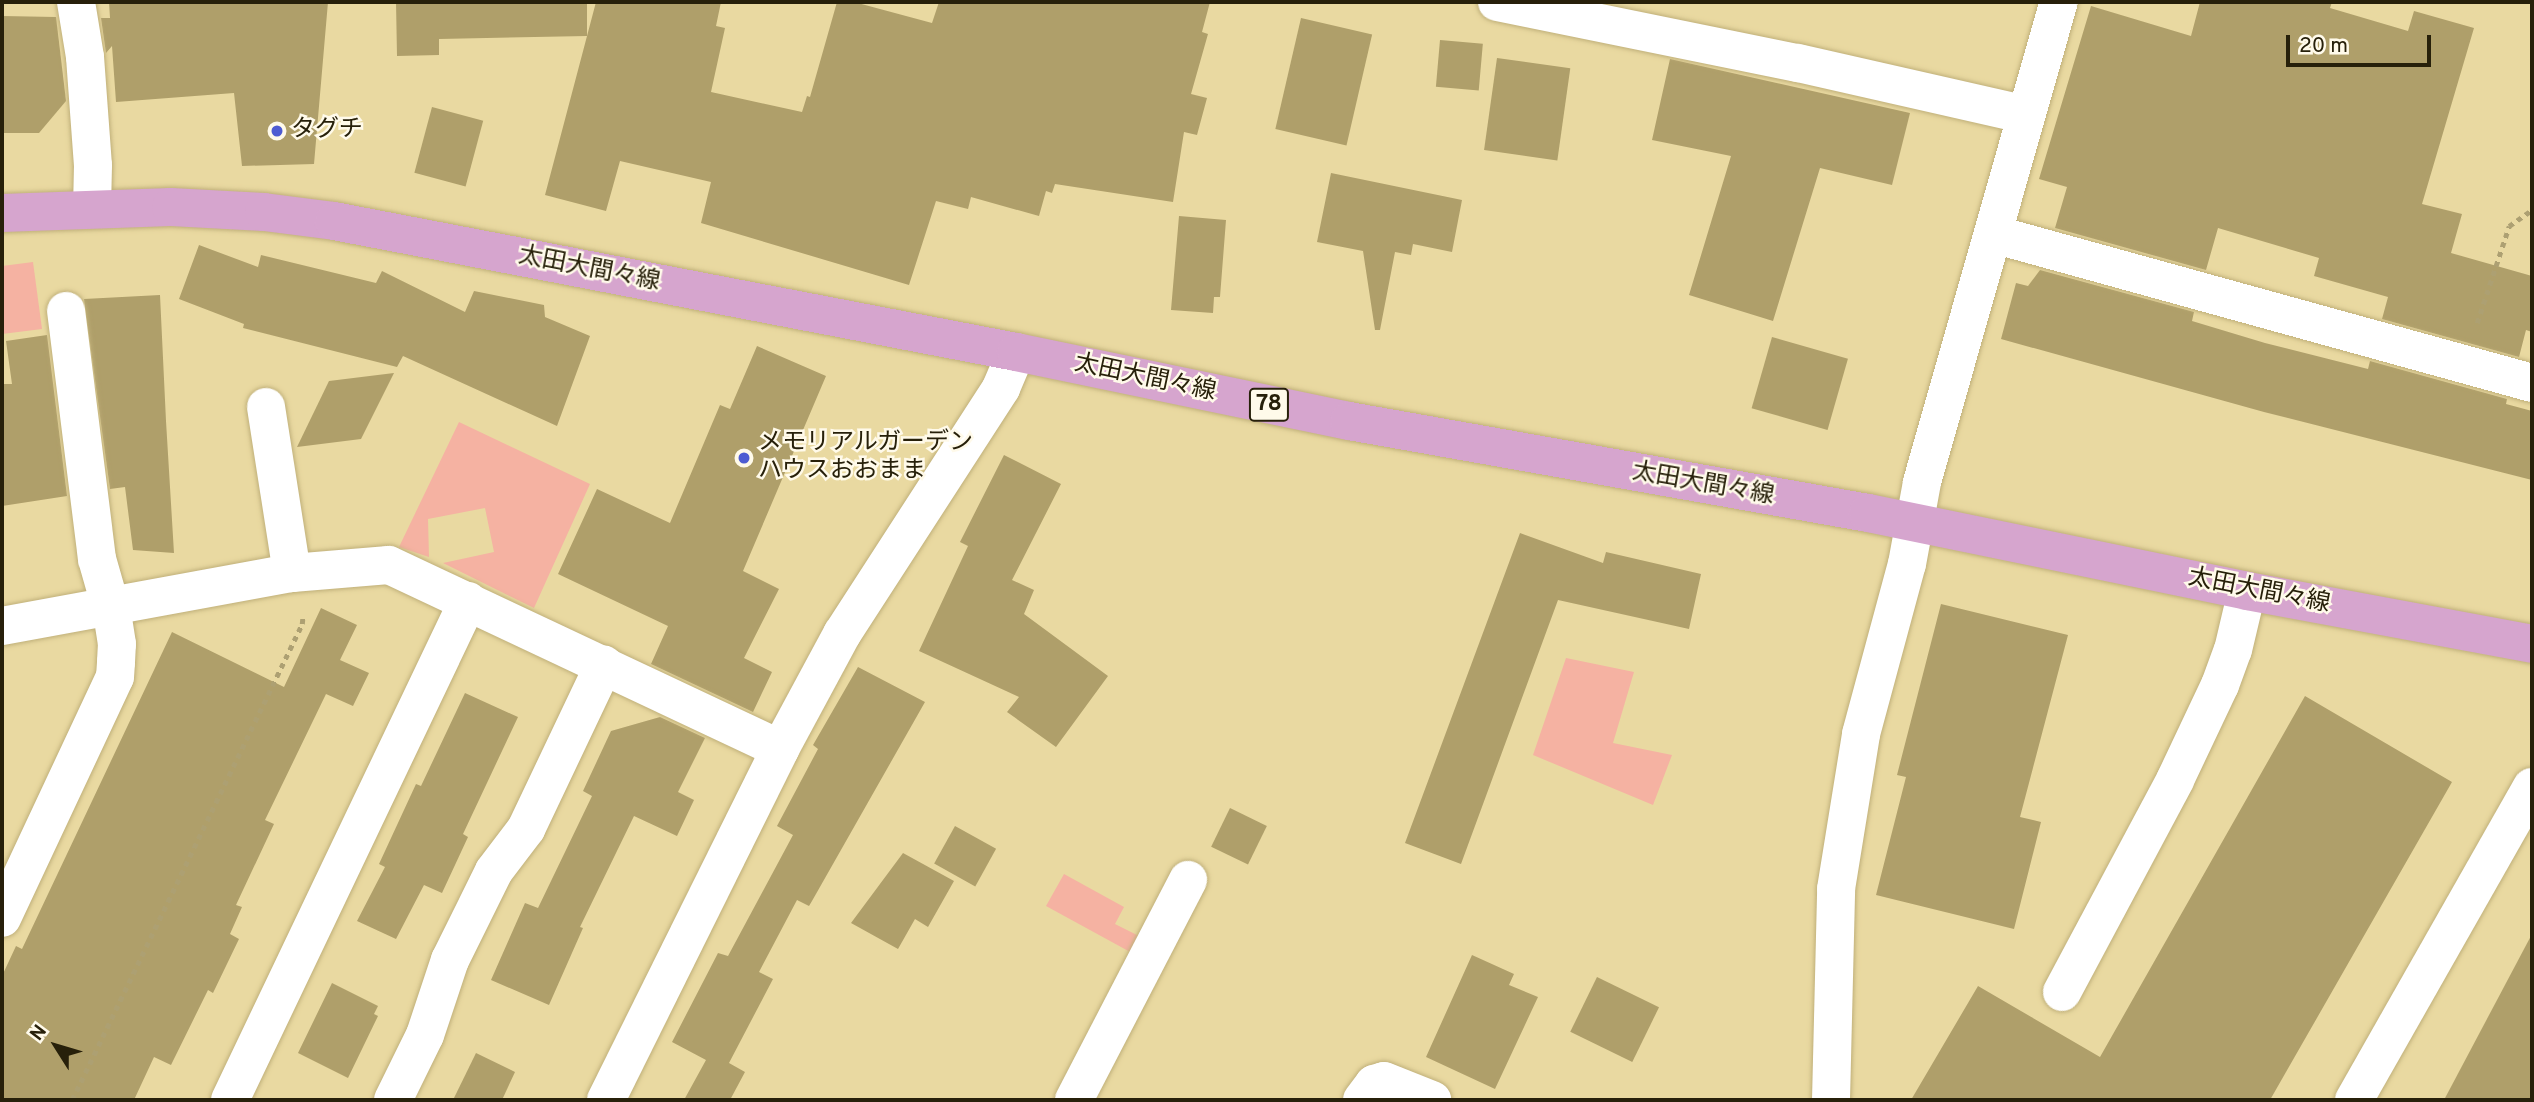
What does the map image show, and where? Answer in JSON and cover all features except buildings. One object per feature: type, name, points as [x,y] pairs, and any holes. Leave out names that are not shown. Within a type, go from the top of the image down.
[{"type":"main road","name":"太田大間々線","points":[[2,213],[92,209],[216,209],[334,220],[1016,352],[1349,421],[1915,523],[2248,591],[2532,644]]},
{"type":"street","points":[[76,2],[93,165],[92,209]]},
{"type":"street","points":[[1497,2],[1798,63],[2026,115]]},
{"type":"street","points":[[1831,1100],[1834,935],[1840,851],[1861,734],[1915,523],[1922,482],[2059,2]]},
{"type":"street","points":[[1993,234],[2532,383]]},
{"type":"street","points":[[2,918],[115,677],[117,644],[111,608],[97,559],[66,311]]},
{"type":"street","points":[[606,1100],[780,750],[842,634],[1001,388],[1016,352]]},
{"type":"street","points":[[266,407],[292,572]]},
{"type":"street","points":[[2,626],[111,608],[292,572],[389,565],[780,750]]},
{"type":"street","points":[[2062,992],[2175,780],[2220,685],[2233,650],[2248,591]]},
{"type":"street","points":[[230,1100],[468,601]]},
{"type":"street","points":[[393,1100],[425,1035],[450,960],[494,871],[526,829],[604,665]]},
{"type":"street","points":[[2354,1100],[2532,787]]},
{"type":"street","points":[[1074,1100],[1188,880]]},
{"type":"street","points":[[1362,1100],[1374,1084],[1384,1081],[1432,1100]]},
{"type":"path","points":[[2455,361],[2470,346],[2509,226],[2532,210]]},
{"type":"path","points":[[72,1100],[302,624],[304,612]]},
{"type":"shaded area","points":[[33,262],[42,329],[2,334],[2,266]]},
{"type":"shaded area","points":[[459,422],[590,484],[534,608],[443,563],[494,552],[485,508],[428,519],[429,557],[399,547]]},
{"type":"shaded area","points":[[1566,658],[1634,672],[1613,743],[1672,755],[1653,805],[1533,755]]},
{"type":"shaded area","points":[[1064,874],[1124,907],[1115,924],[1141,937],[1132,953],[1046,906]]},
{"type":"place","name":"タグチ","points":[[277,131]]},
{"type":"place","name":"メモリアルガーデン ハウスおおまま","points":[[744,458]]}]
